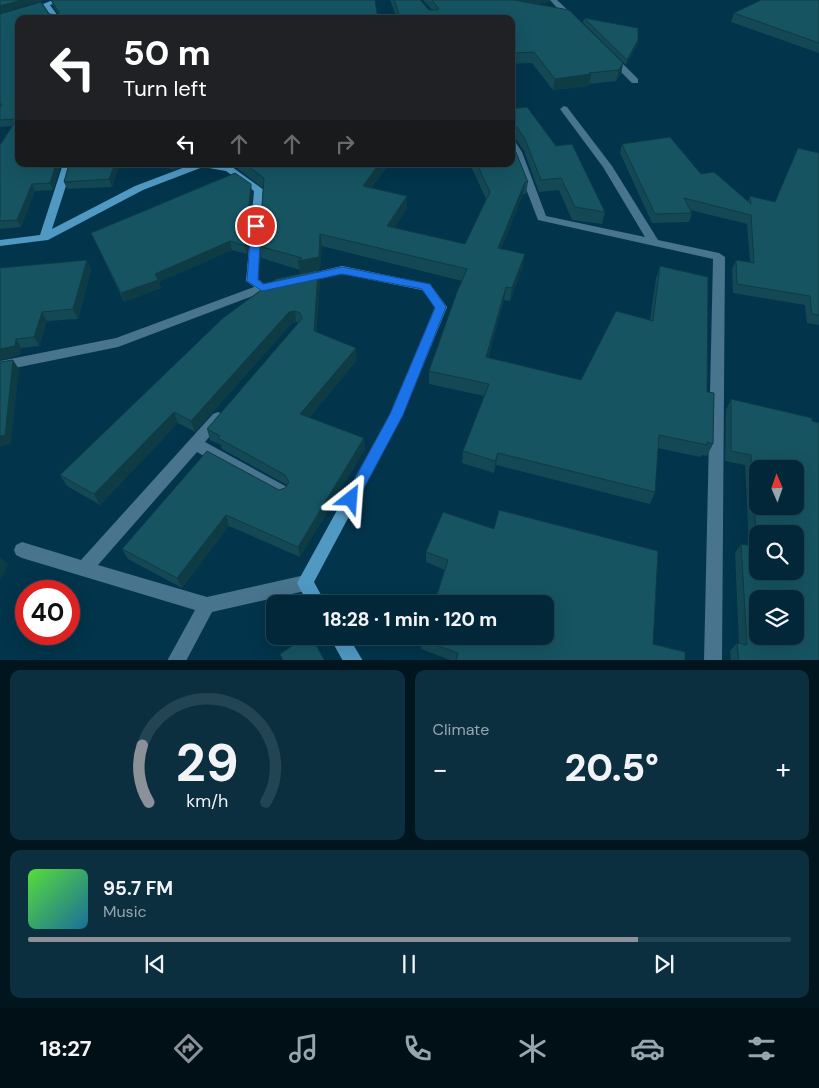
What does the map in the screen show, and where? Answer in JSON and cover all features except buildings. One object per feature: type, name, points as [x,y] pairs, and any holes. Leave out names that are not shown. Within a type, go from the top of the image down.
[{"type":"street","points":[[37,6],[58,0]]},
{"type":"street","points":[[553,0],[580,27]]},
{"type":"street","points":[[46,4],[54,15]]},
{"type":"street","points":[[601,47],[635,81]]},
{"type":"street","points":[[564,109],[607,166],[655,244]]},
{"type":"street","points":[[515,148],[542,218],[719,257],[713,660]]},
{"type":"street","points":[[44,238],[67,167]]},
{"type":"street","points":[[0,243],[44,238],[139,188],[194,167]]},
{"type":"street","points":[[216,167],[229,170],[258,190],[252,281],[262,288]]},
{"type":"street","points":[[0,366],[118,342],[262,288],[342,270],[426,286],[441,307],[396,415],[305,583],[207,605],[22,550]]},
{"type":"street","points":[[83,569],[228,408]]},
{"type":"street","points":[[196,444],[282,492]]},
{"type":"street","points":[[305,583],[312,595]]},
{"type":"street","points":[[176,660],[207,605]]},
{"type":"street","points":[[344,645],[354,660]]},
{"type":"route","points":[[256,226],[252,281],[262,288],[342,270],[426,286],[441,307],[396,415],[351,499]]}]
